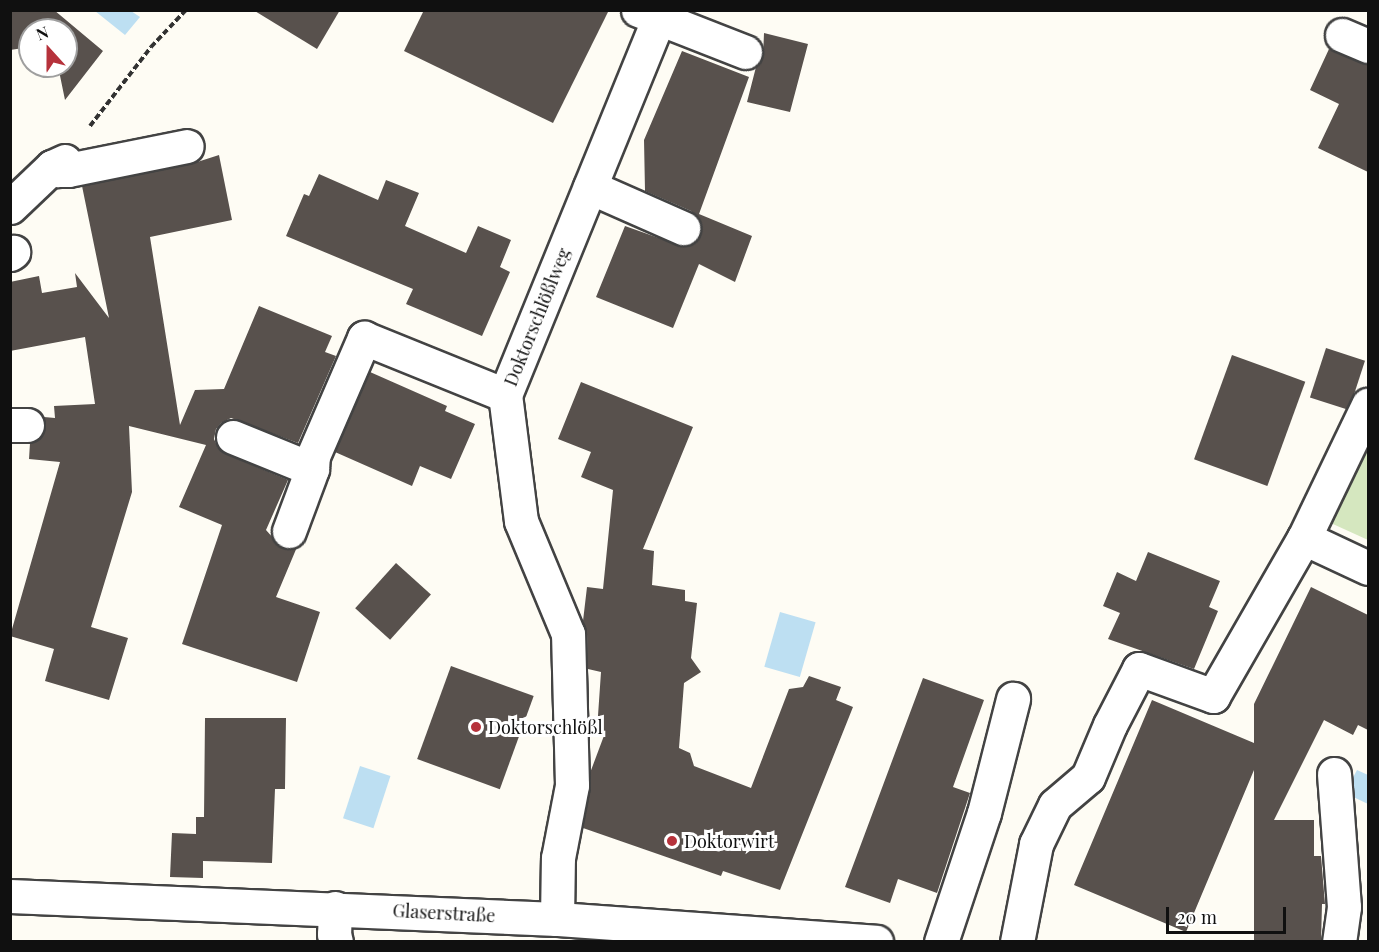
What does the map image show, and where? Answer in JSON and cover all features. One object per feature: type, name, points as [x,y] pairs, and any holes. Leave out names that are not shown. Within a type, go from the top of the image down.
[{"type":"street","points":[[653,14],[745,52]]},
{"type":"street","name":"Doktorschlößlweg","points":[[558,918],[558,858],[572,784],[568,634],[521,521],[505,395],[590,187],[653,14]]},
{"type":"street","points":[[59,164],[58,170],[68,170],[187,146]]},
{"type":"street","points":[[10,207],[59,164]]},
{"type":"street","points":[[590,187],[683,228]]},
{"type":"street","points":[[290,531],[312,469],[313,456],[364,338],[505,395]]},
{"type":"street","points":[[1017,942],[1036,844],[1055,804],[1088,777],[1110,725],[1139,669],[1213,696],[1304,538],[1368,405]]},
{"type":"street","points":[[233,437],[312,469]]},
{"type":"street","points":[[1304,538],[1368,568]]},
{"type":"street","points":[[941,942],[984,813],[1013,699]]},
{"type":"street","points":[[1334,774],[1344,907],[1339,942]]},
{"type":"street","name":"Glaserstraße","points":[[10,896],[558,918],[876,942]]},
{"type":"street","points":[[335,908],[336,942]]},
{"type":"path","points":[[59,164],[151,47],[186,10]]},
{"type":"green space","points":[[1368,422],[1368,540],[1322,519]]},
{"type":"water","points":[[95,11],[131,11],[140,17],[125,35]]},
{"type":"water","points":[[780,612],[816,622],[800,677],[764,667]]},
{"type":"water","points":[[360,766],[390,776],[373,828],[343,818]]},
{"type":"water","points":[[1357,770],[1368,775],[1368,804],[1345,793]]},
{"type":"building","points":[[10,10],[54,10],[64,18],[18,18],[18,49],[10,50]]},
{"type":"building","points":[[253,10],[340,10],[317,49]]},
{"type":"building","points":[[424,10],[609,10],[553,123],[404,51]]},
{"type":"building","points":[[78,30],[103,51],[65,100],[60,78],[78,78]]},
{"type":"building","points":[[764,33],[808,44],[790,112],[747,102],[756,67],[763,58]]},
{"type":"building","points":[[1329,49],[1368,64],[1368,172],[1318,148],[1339,104],[1310,90]]},
{"type":"building","points":[[682,51],[749,77],[699,214],[752,236],[735,282],[699,264],[673,328],[596,297],[625,226],[684,247],[694,243],[700,235],[702,225],[691,211],[645,191],[644,140]]},
{"type":"building","points":[[219,155],[232,220],[150,237],[180,425],[195,390],[224,389],[259,306],[332,336],[325,352],[336,356],[298,443],[231,418],[221,423],[216,429],[214,439],[218,448],[226,454],[288,480],[266,530],[282,548],[297,547],[276,597],[320,612],[297,682],[182,644],[222,525],[179,507],[206,445],[129,426],[132,492],[91,627],[128,638],[109,700],[45,681],[54,649],[10,636],[60,462],[29,459],[30,443],[43,434],[46,426],[44,417],[55,418],[54,406],[95,404],[85,337],[10,351],[10,282],[39,276],[42,293],[77,287],[75,273],[109,318],[82,186],[191,164]]},
{"type":"building","points":[[319,174],[378,200],[386,180],[419,193],[405,226],[466,253],[478,226],[511,240],[500,267],[510,272],[482,336],[406,304],[413,289],[286,236],[304,194],[309,196]]},
{"type":"building","points":[[1326,348],[1365,361],[1349,410],[1310,397]]},
{"type":"building","points":[[1232,355],[1305,382],[1267,486],[1194,459]]},
{"type":"building","points":[[370,372],[447,406],[445,411],[475,424],[451,479],[420,466],[412,486],[335,452]]},
{"type":"building","points":[[581,382],[693,427],[643,549],[654,551],[652,585],[685,590],[685,601],[697,603],[691,658],[701,672],[684,683],[679,748],[690,753],[694,766],[751,788],[789,689],[803,687],[809,676],[841,687],[836,700],[853,707],[780,890],[723,871],[721,876],[583,828],[590,773],[605,733],[597,730],[601,672],[588,669],[587,634],[583,621],[587,587],[603,589],[613,490],[581,477],[591,452],[558,439]]},
{"type":"building","points":[[1148,552],[1220,581],[1209,607],[1218,611],[1194,669],[1108,639],[1120,613],[1103,606],[1117,572],[1136,581]]},
{"type":"building","points":[[396,563],[431,594],[390,640],[355,608]]},
{"type":"building","points":[[1311,587],[1368,615],[1368,730],[1358,725],[1353,735],[1324,720],[1274,820],[1314,820],[1314,856],[1321,856],[1325,904],[1322,904],[1321,942],[1254,942],[1254,770],[1186,932],[1074,885],[1152,700],[1254,743],[1254,704]]},
{"type":"building","name":"Doktorschlößl","points":[[451,666],[534,696],[500,789],[417,759]]},
{"type":"building","points":[[923,678],[984,700],[953,787],[970,793],[937,893],[898,879],[890,903],[845,887]]},
{"type":"building","points":[[205,718],[286,718],[285,789],[275,789],[272,863],[203,861],[203,878],[170,877],[172,833],[196,834],[196,817],[204,817]]},
{"type":"place","name":"Doktorschlößl","points":[[476,727]]},
{"type":"place","name":"Doktorwirt","points":[[672,841]]}]
